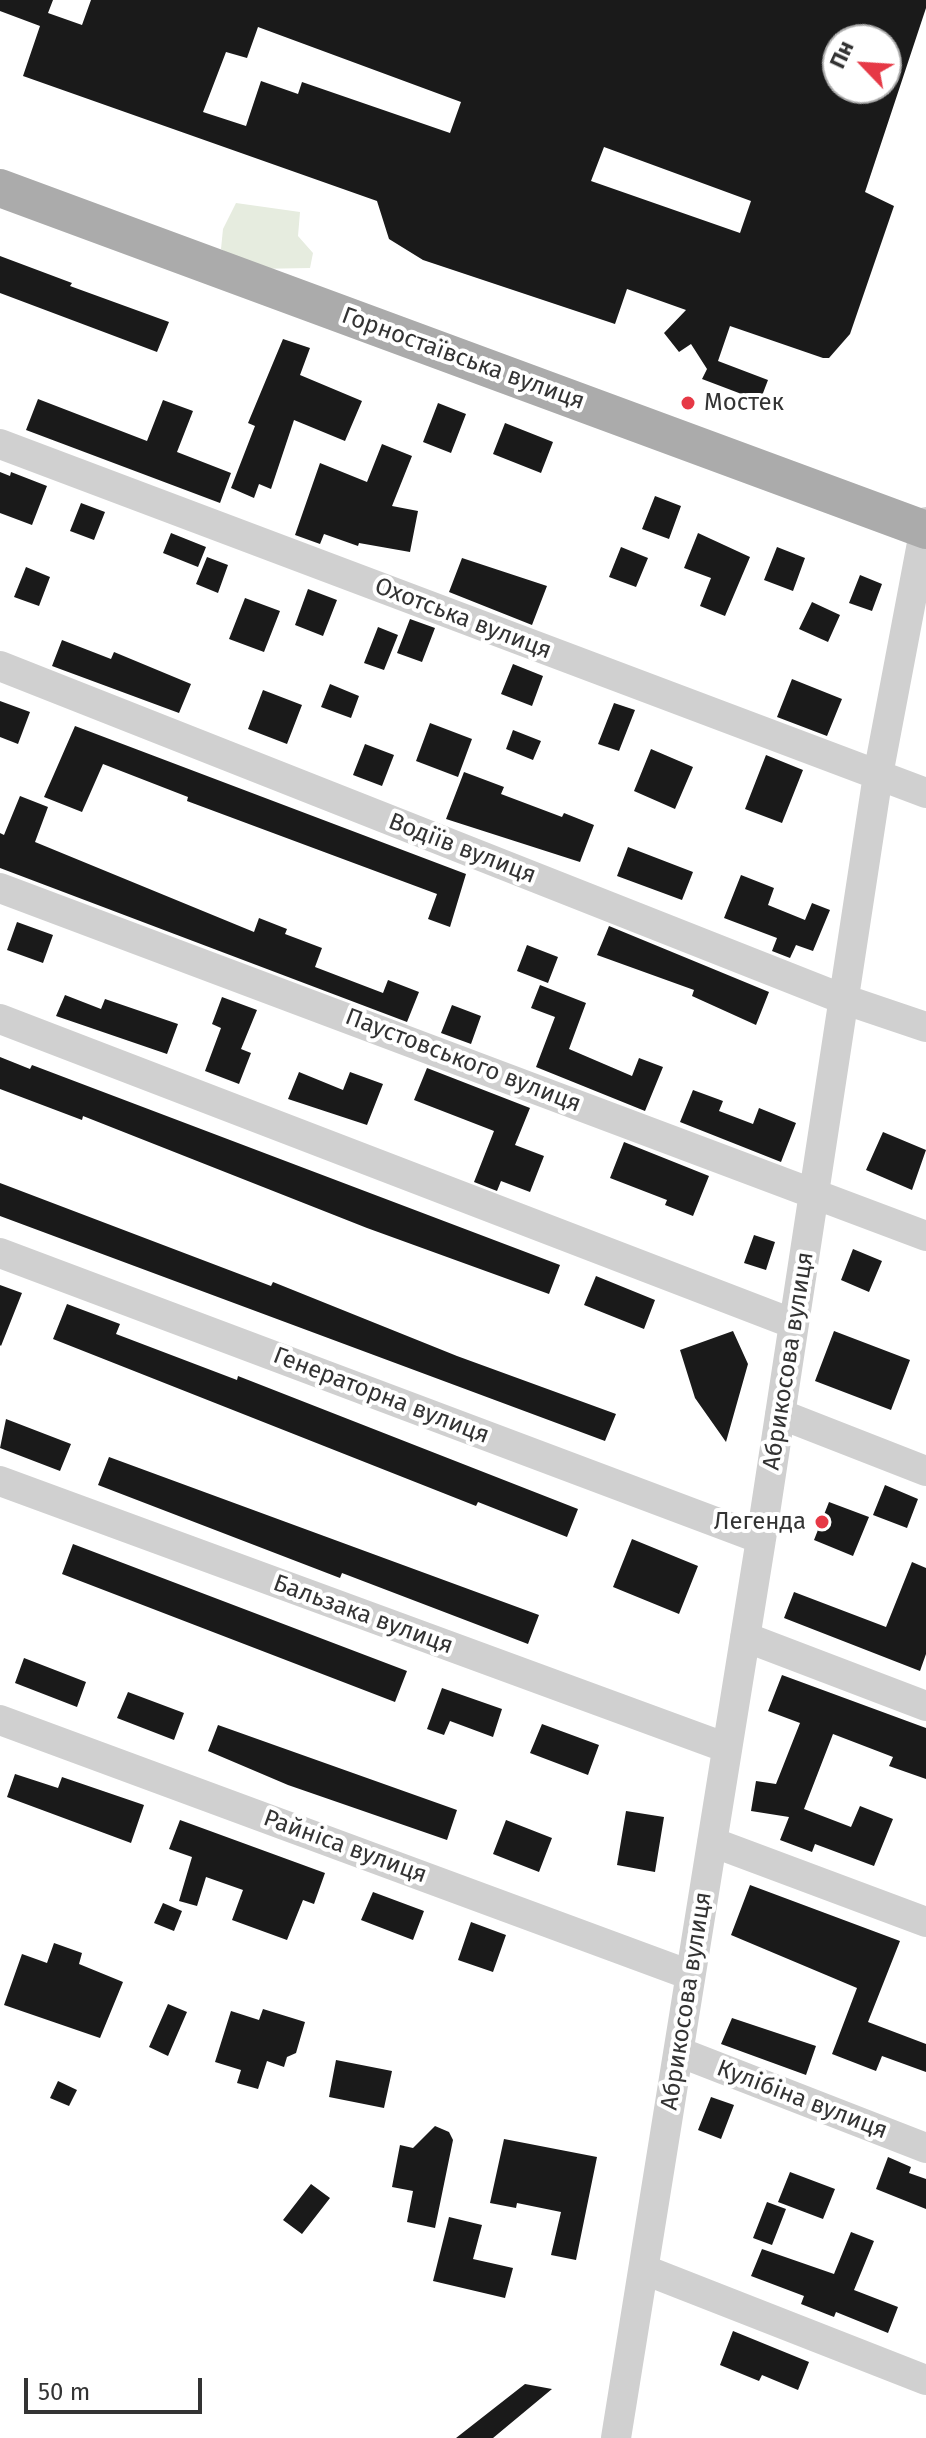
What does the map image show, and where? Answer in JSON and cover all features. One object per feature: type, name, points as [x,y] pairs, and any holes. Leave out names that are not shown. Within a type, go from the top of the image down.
[{"type":"main road","name":"Горностаївська вулиця","points":[[0,188],[926,527]]},
{"type":"street","name":"Охотська вулиця","points":[[0,444],[926,793]]},
{"type":"street","name":"Абрикосова вулиця","points":[[616,2438],[761,1539],[878,775],[926,527]]},
{"type":"street","name":"Водіїв вулиця","points":[[0,666],[843,999],[926,1027]]},
{"type":"street","name":"Паустовського вулиця","points":[[0,888],[926,1236]]},
{"type":"street","points":[[0,1019],[794,1324]]},
{"type":"street","name":"Генераторна вулиця","points":[[0,1253],[761,1539]]},
{"type":"street","points":[[780,1414],[926,1471]]},
{"type":"street","name":"Бальзака вулиця","points":[[0,1481],[727,1748]]},
{"type":"street","points":[[745,1637],[926,1706]]},
{"type":"street","name":"Райніса вулиця","points":[[0,1720],[690,1975]]},
{"type":"street","points":[[712,1842],[926,1922]]},
{"type":"street","name":"Кулібіна вулиця","points":[[679,2052],[926,2148]]},
{"type":"street","points":[[645,2270],[926,2380]]},
{"type":"shaded area","points":[[236,203],[300,212],[298,236],[313,253],[310,268],[255,269],[221,249],[223,229]]},
{"type":"building","points":[[0,0],[53,0],[48,13],[82,25],[91,0],[926,0],[902,80],[902,24],[822,24],[822,104],[894,104],[865,192],[894,206],[850,334],[829,358],[730,326],[718,361],[768,380],[760,401],[702,379],[707,369],[691,344],[679,352],[664,333],[686,310],[627,289],[615,324],[423,260],[389,239],[377,201],[23,76],[40,26],[0,11]],"holes":[[[258,27],[461,102],[450,133],[302,82],[298,94],[261,81],[246,126],[203,112],[226,52],[247,58]],[[604,147],[751,201],[740,233],[591,181]]]},
{"type":"building","points":[[0,256],[72,283],[70,286],[169,322],[157,352],[0,293]]},
{"type":"building","points":[[283,339],[310,348],[300,375],[362,401],[345,441],[294,420],[271,489],[259,484],[254,498],[231,488],[255,426],[248,423]]},
{"type":"building","points":[[38,399],[147,441],[163,400],[193,411],[177,452],[231,473],[220,503],[26,430]]},
{"type":"building","points":[[438,403],[466,414],[451,453],[423,442]]},
{"type":"building","points":[[505,423],[553,442],[541,473],[493,454]]},
{"type":"building","points":[[382,444],[412,456],[392,506],[418,511],[410,552],[359,543],[358,546],[324,534],[320,544],[295,535],[320,463],[367,482]]},
{"type":"building","points":[[0,472],[10,476],[11,472],[47,486],[32,525],[0,513]]},
{"type":"building","points":[[655,496],[681,506],[669,539],[642,529]]},
{"type":"building","points":[[81,503],[105,512],[94,540],[70,531]]},
{"type":"building","points":[[171,533],[206,547],[198,567],[163,553]]},
{"type":"building","points":[[698,533],[750,557],[725,616],[700,606],[711,578],[684,568]]},
{"type":"building","points":[[621,547],[648,558],[636,587],[609,577]]},
{"type":"building","points":[[777,547],[805,558],[793,591],[764,580]]},
{"type":"building","points":[[207,557],[228,565],[218,593],[196,584]]},
{"type":"building","points":[[462,558],[547,586],[532,625],[449,592]]},
{"type":"building","points":[[26,567],[50,577],[39,606],[14,597]]},
{"type":"building","points":[[860,575],[882,584],[872,611],[849,603]]},
{"type":"building","points":[[308,589],[337,600],[323,636],[295,625]]},
{"type":"building","points":[[245,598],[280,611],[264,652],[229,639]]},
{"type":"building","points":[[812,602],[840,615],[828,642],[799,629]]},
{"type":"building","points":[[410,619],[435,628],[422,662],[397,653]]},
{"type":"building","points":[[378,627],[398,635],[384,670],[364,663]]},
{"type":"building","points":[[62,640],[111,659],[114,652],[191,684],[179,713],[52,666]]},
{"type":"building","points":[[513,664],[543,676],[532,706],[501,694]]},
{"type":"building","points":[[792,679],[842,699],[827,736],[777,717]]},
{"type":"building","points":[[330,684],[359,696],[351,718],[321,707]]},
{"type":"building","points":[[263,690],[302,705],[287,744],[248,729]]},
{"type":"building","points":[[0,701],[30,712],[18,744],[0,737]]},
{"type":"building","points":[[614,703],[635,710],[619,751],[598,744]]},
{"type":"building","points":[[430,723],[472,739],[458,777],[416,761]]},
{"type":"building","points":[[75,726],[466,874],[450,927],[428,919],[437,894],[187,801],[188,797],[103,764],[82,812],[44,797]]},
{"type":"building","points":[[513,730],[541,741],[533,760],[506,749]]},
{"type":"building","points":[[365,744],[394,755],[382,786],[353,775]]},
{"type":"building","points":[[651,749],[693,767],[675,809],[634,791]]},
{"type":"building","points":[[766,755],[803,770],[782,823],[745,809]]},
{"type":"building","points":[[464,772],[504,787],[501,794],[562,817],[564,813],[594,825],[580,862],[446,819]]},
{"type":"building","points":[[20,796],[48,807],[35,842],[254,932],[259,918],[287,929],[285,934],[322,948],[315,967],[383,993],[388,980],[419,992],[407,1022],[0,868],[0,833],[4,835]]},
{"type":"building","points":[[628,847],[693,872],[682,900],[617,876]]},
{"type":"building","points":[[741,875],[774,888],[768,905],[805,920],[812,903],[830,910],[813,951],[796,945],[790,958],[772,951],[777,938],[724,918]]},
{"type":"building","points":[[17,922],[53,935],[43,963],[7,950]]},
{"type":"building","points":[[609,926],[769,992],[756,1025],[692,996],[694,990],[597,955]]},
{"type":"building","points":[[527,945],[558,957],[548,983],[517,971]]},
{"type":"building","points":[[540,985],[586,1003],[569,1049],[632,1076],[639,1058],[663,1067],[645,1111],[536,1067],[555,1017],[531,1008]]},
{"type":"building","points":[[65,995],[101,1009],[105,999],[178,1024],[167,1054],[56,1016]]},
{"type":"building","points":[[222,997],[257,1010],[241,1049],[251,1053],[239,1084],[205,1071],[221,1028],[212,1024]]},
{"type":"building","points":[[452,1005],[481,1016],[471,1044],[441,1033]]},
{"type":"building","points":[[0,1057],[30,1069],[32,1065],[560,1265],[549,1294],[367,1228],[83,1116],[82,1120],[0,1089]]},
{"type":"building","points":[[427,1068],[530,1108],[515,1145],[544,1156],[530,1192],[501,1181],[497,1191],[474,1182],[494,1131],[414,1100]]},
{"type":"building","points":[[299,1072],[343,1090],[350,1072],[383,1084],[367,1125],[288,1099]]},
{"type":"building","points":[[693,1090],[723,1101],[719,1111],[753,1124],[759,1108],[796,1123],[781,1162],[680,1122]]},
{"type":"building","points":[[883,1132],[926,1150],[912,1190],[866,1170]]},
{"type":"building","points":[[624,1142],[709,1176],[693,1216],[665,1205],[667,1200],[610,1178]]},
{"type":"building","points":[[0,1183],[271,1286],[273,1282],[457,1356],[616,1414],[605,1441],[0,1216]]},
{"type":"building","points":[[754,1235],[775,1242],[766,1270],[744,1263]]},
{"type":"building","points":[[853,1249],[882,1261],[869,1292],[841,1280]]},
{"type":"building","points":[[596,1276],[655,1300],[644,1329],[584,1305]]},
{"type":"building","points":[[0,1285],[22,1293],[1,1346],[0,1345]]},
{"type":"building","points":[[67,1304],[120,1324],[116,1334],[237,1380],[238,1376],[578,1509],[567,1537],[478,1502],[476,1506],[53,1339]]},
{"type":"building","points":[[733,1331],[748,1364],[726,1442],[695,1398],[680,1350]]},
{"type":"building","points":[[834,1331],[910,1360],[891,1410],[815,1381]]},
{"type":"building","points":[[6,1419],[71,1444],[60,1471],[0,1448]]},
{"type":"building","points":[[109,1457],[539,1615],[528,1644],[342,1573],[340,1578],[98,1485]]},
{"type":"building","points":[[885,1485],[918,1499],[907,1528],[873,1515]]},
{"type":"building","points":[[829,1502],[869,1517],[853,1556],[814,1540]]},
{"type":"building","points":[[632,1539],[698,1566],[679,1614],[613,1587]]},
{"type":"building","points":[[73,1544],[407,1671],[395,1702],[62,1574]]},
{"type":"building","points":[[912,1562],[926,1568],[926,1654],[920,1671],[784,1618],[794,1592],[886,1627]]},
{"type":"building","points":[[24,1658],[86,1682],[77,1707],[15,1683]]},
{"type":"building","points":[[782,1675],[926,1728],[926,1779],[889,1766],[893,1757],[833,1734],[804,1809],[851,1827],[860,1806],[893,1819],[874,1866],[815,1844],[812,1852],[780,1840],[789,1817],[751,1811],[756,1781],[776,1784],[800,1723],[768,1711]]},
{"type":"building","points":[[442,1688],[502,1709],[493,1737],[450,1721],[444,1735],[427,1729]]},
{"type":"building","points":[[128,1692],[184,1713],[174,1740],[117,1718]]},
{"type":"building","points":[[542,1724],[599,1745],[588,1775],[530,1753]]},
{"type":"building","points":[[218,1725],[457,1810],[447,1840],[288,1785],[208,1751]]},
{"type":"building","points":[[15,1774],[58,1788],[62,1777],[144,1805],[131,1843],[7,1797]]},
{"type":"building","points":[[626,1811],[664,1817],[655,1872],[617,1865]]},
{"type":"building","points":[[180,1820],[325,1873],[314,1904],[303,1900],[287,1940],[232,1920],[243,1890],[206,1877],[197,1906],[179,1901],[192,1857],[169,1849]]},
{"type":"building","points":[[506,1820],[552,1838],[539,1872],[493,1854]]},
{"type":"building","points":[[750,1885],[900,1941],[868,2022],[926,2044],[926,2072],[882,2056],[876,2071],[832,2054],[857,1988],[731,1935]]},
{"type":"building","points":[[373,1892],[424,1911],[413,1940],[361,1920]]},
{"type":"building","points":[[163,1903],[182,1911],[174,1931],[154,1923]]},
{"type":"building","points":[[471,1922],[506,1935],[493,1972],[458,1960]]},
{"type":"building","points":[[54,1943],[82,1953],[79,1964],[123,1982],[100,2038],[4,2005],[22,1954],[47,1963]]},
{"type":"building","points":[[168,2004],[187,2012],[168,2056],[149,2047]]},
{"type":"building","points":[[263,2009],[305,2022],[296,2053],[287,2057],[284,2067],[267,2061],[258,2089],[237,2083],[241,2070],[215,2062],[231,2011],[259,2020]]},
{"type":"building","points":[[732,2018],[816,2046],[806,2075],[721,2044]]},
{"type":"building","points":[[336,2060],[392,2071],[384,2108],[329,2097]]},
{"type":"building","points":[[58,2081],[77,2090],[69,2106],[50,2098]]},
{"type":"building","points":[[711,2097],[734,2105],[721,2139],[698,2130]]},
{"type":"building","points":[[435,2126],[449,2132],[453,2140],[435,2228],[407,2222],[413,2191],[392,2187],[400,2145],[413,2148]]},
{"type":"building","points":[[504,2139],[597,2157],[576,2260],[551,2255],[561,2212],[517,2203],[516,2208],[490,2203]]},
{"type":"building","points":[[888,2157],[911,2167],[909,2173],[926,2179],[926,2209],[876,2189]]},
{"type":"building","points":[[790,2172],[835,2189],[823,2219],[778,2202]]},
{"type":"building","points":[[311,2184],[330,2198],[302,2234],[283,2220]]},
{"type":"building","points":[[767,2202],[786,2209],[772,2245],[753,2238]]},
{"type":"building","points":[[449,2217],[482,2225],[473,2259],[513,2268],[505,2298],[433,2281]]},
{"type":"building","points":[[851,2232],[874,2241],[854,2290],[898,2307],[888,2333],[836,2312],[834,2317],[801,2304],[804,2296],[751,2276],[762,2249],[834,2274]]},
{"type":"building","points":[[733,2331],[809,2362],[798,2390],[762,2375],[759,2381],[720,2365]]},
{"type":"building","points":[[525,2384],[552,2389],[493,2438],[456,2438]]},
{"type":"place","name":"Мостек","points":[[688,403]]},
{"type":"place","name":"Легенда","points":[[822,1522]]}]
